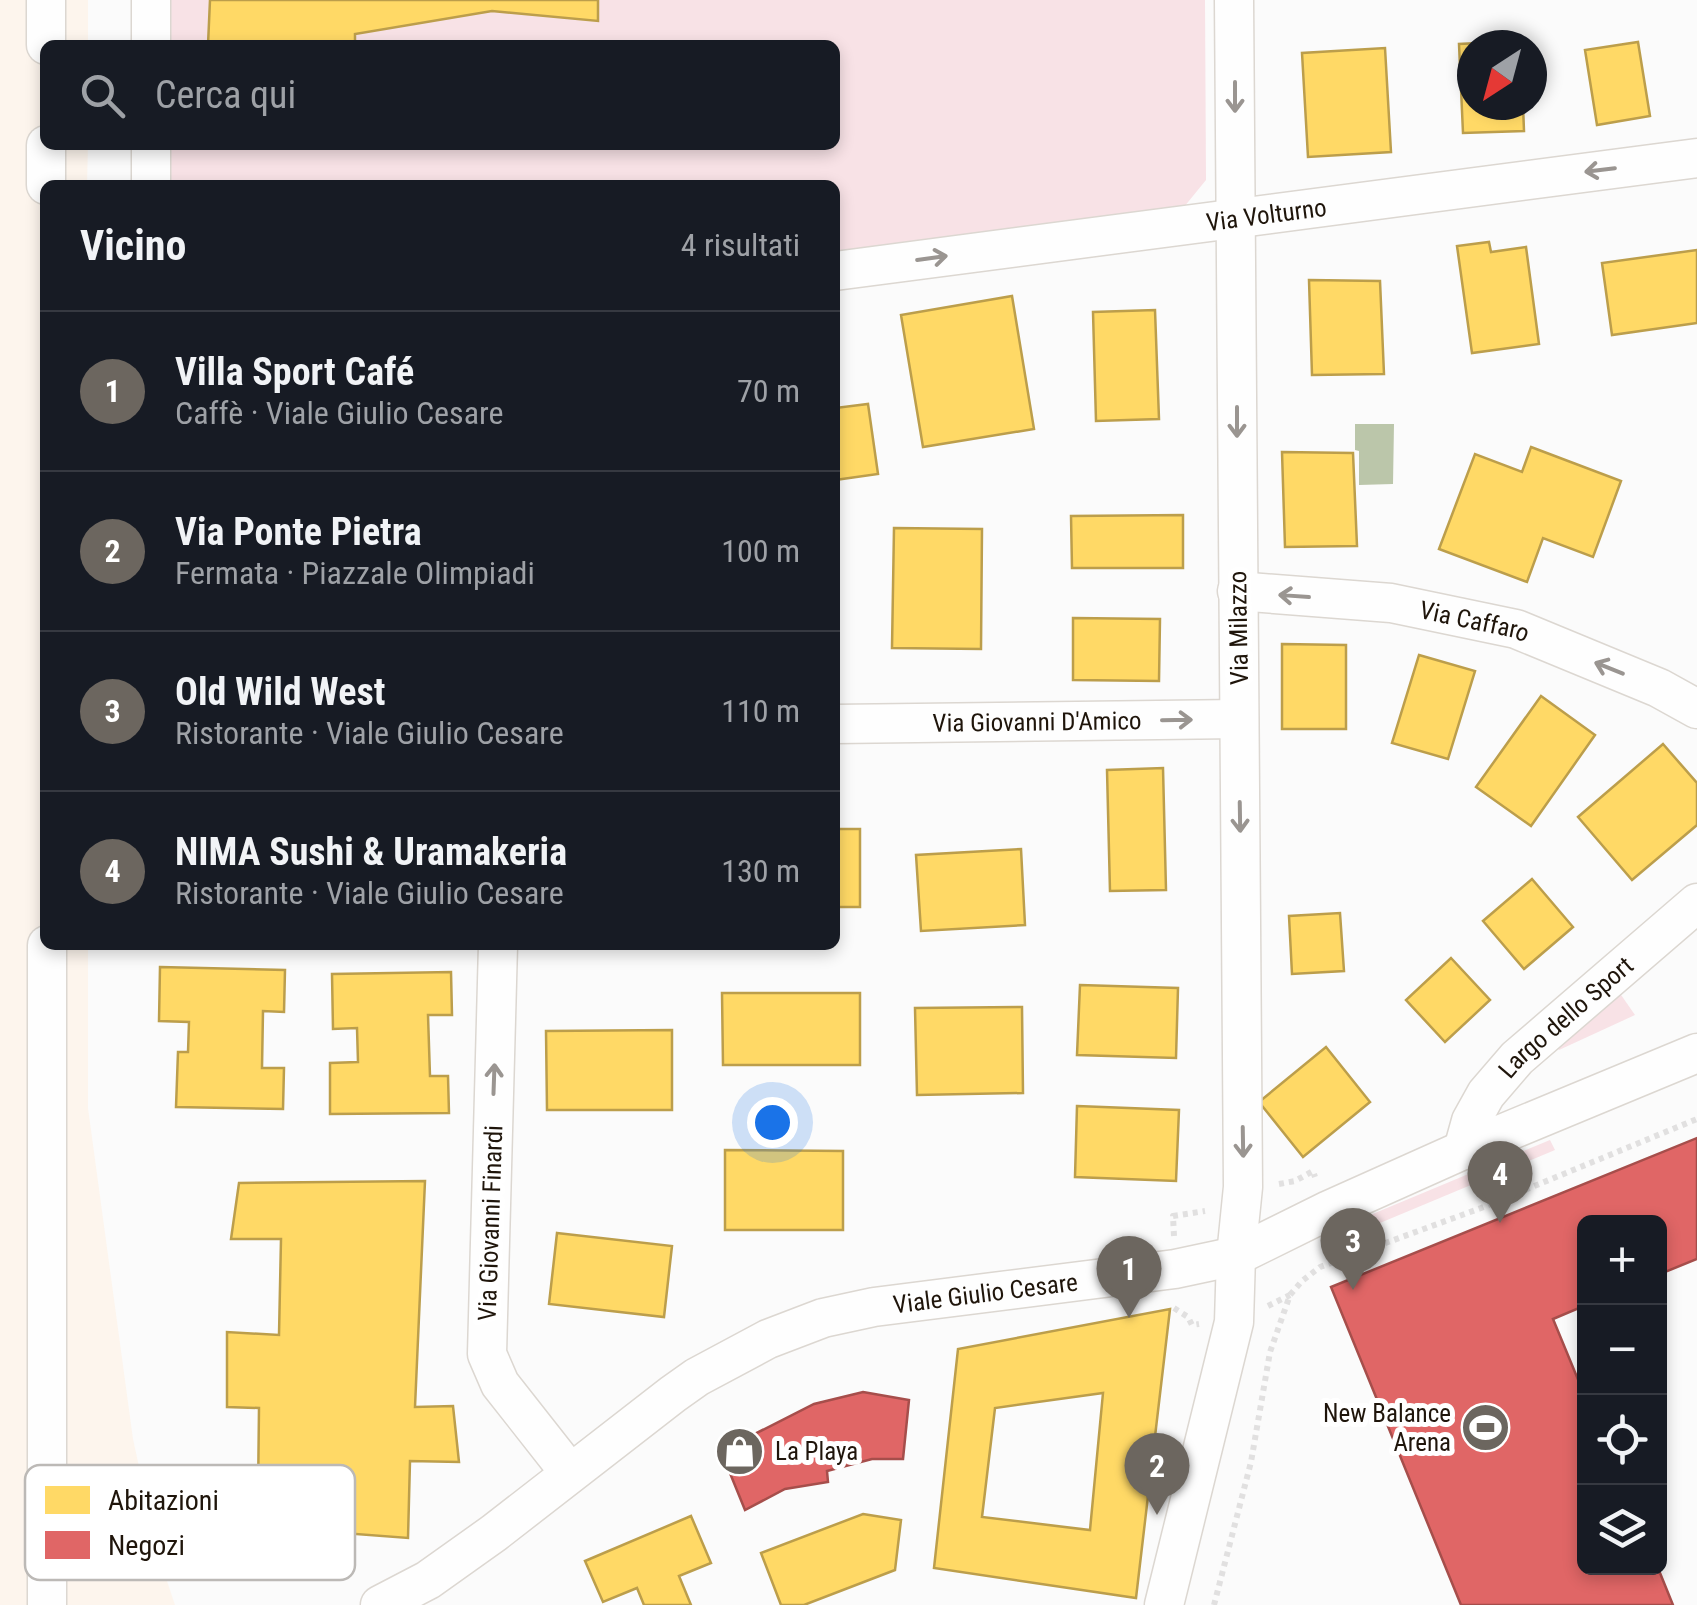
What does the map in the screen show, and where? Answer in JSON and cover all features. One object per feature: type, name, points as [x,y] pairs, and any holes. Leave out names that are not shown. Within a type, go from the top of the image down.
[{"type":"street","points":[[46,0],[46,40]]},
{"type":"street","points":[[151,40],[152,0]]},
{"type":"street","name":"Via Milazzo","points":[[1164,1605],[1234,1322],[1243,1187],[1234,0]]},
{"type":"street","points":[[46,150],[46,180]]},
{"type":"street","points":[[151,150],[151,180]]},
{"type":"street","name":"Via Volturno","points":[[840,270],[1697,158]]},
{"type":"street","name":"Via Caffaro","points":[[1238,592],[1391,604],[1516,629],[1660,688],[1697,708]]},
{"type":"street","name":"Via Giovanni D'Amico","points":[[840,724],[1239,719]]},
{"type":"street","name":"Largo dello Sport","points":[[1463,1150],[1471,1122],[1486,1094],[1516,1058],[1697,902]]},
{"type":"street","points":[[47,950],[47,1465]]},
{"type":"street","name":"Via Giovanni Finardi","points":[[498,950],[487,1354],[500,1384],[570,1474]]},
{"type":"street","name":"Viale Giulio Cesare","points":[[380,1605],[428,1580],[494,1534],[698,1378],[768,1339],[823,1318],[874,1307],[1175,1270],[1236,1256],[1463,1150],[1697,1053]]},
{"type":"path","points":[[1214,1605],[1252,1462],[1270,1352],[1290,1295],[1302,1281],[1320,1267],[1481,1208],[1697,1119]]},
{"type":"shaded area","points":[[0,0],[88,0],[88,40],[40,40],[40,150],[88,150],[87,180],[40,180],[40,950],[88,950],[88,1108],[139,1465],[25,1465],[25,1580],[167,1580],[175,1605],[0,1605]]},
{"type":"shaded area","points":[[169,0],[1205,0],[1206,180],[1184,207],[840,252],[840,180],[169,180],[169,150],[840,150],[840,40],[169,40]]},
{"type":"shaded area","points":[[1355,424],[1394,424],[1393,484],[1359,485]]},
{"type":"shaded area","points":[[1619,992],[1635,1015],[1559,1050],[1555,1045]]},
{"type":"shaded area","points":[[1550,1140],[1555,1150],[1356,1233],[1351,1223]]},
{"type":"building: Abitazioni","points":[[210,0],[598,0],[598,21],[492,11],[355,34],[355,40],[208,40]]},
{"type":"building: Abitazioni","points":[[1638,42],[1650,116],[1597,125],[1585,50]]},
{"type":"building: Abitazioni","points":[[1385,48],[1391,152],[1308,157],[1302,53]]},
{"type":"building: Abitazioni","points":[[1462,120],[1524,120],[1524,131],[1463,133]]},
{"type":"building: Abitazioni","points":[[1489,242],[1491,252],[1526,247],[1539,344],[1472,353],[1457,246]]},
{"type":"building: Abitazioni","points":[[1697,250],[1697,323],[1612,335],[1602,263]]},
{"type":"building: Abitazioni","points":[[1309,280],[1380,281],[1384,374],[1312,375]]},
{"type":"building: Abitazioni","points":[[1012,296],[1034,429],[923,447],[901,315]]},
{"type":"building: Abitazioni","points":[[1155,310],[1159,419],[1096,421],[1093,312]]},
{"type":"building: Abitazioni","points":[[868,404],[878,474],[840,479],[840,407]]},
{"type":"building: Abitazioni","points":[[1531,447],[1621,481],[1593,557],[1543,538],[1527,582],[1439,549],[1475,454],[1522,472]]},
{"type":"building: Abitazioni","points":[[1282,452],[1353,453],[1357,546],[1285,547]]},
{"type":"building: Abitazioni","points":[[1183,515],[1183,568],[1072,568],[1071,516]]},
{"type":"building: Abitazioni","points":[[894,528],[982,529],[981,649],[892,648]]},
{"type":"building: Abitazioni","points":[[1073,618],[1160,619],[1159,681],[1073,680]]},
{"type":"building: Abitazioni","points":[[1282,644],[1346,645],[1346,729],[1282,729]]},
{"type":"building: Abitazioni","points":[[1419,655],[1475,671],[1448,759],[1392,743]]},
{"type":"building: Abitazioni","points":[[1541,696],[1595,735],[1531,826],[1476,787]]},
{"type":"building: Abitazioni","points":[[1663,744],[1697,783],[1697,825],[1632,880],[1578,817]]},
{"type":"building: Abitazioni","points":[[1163,768],[1166,890],[1110,891],[1107,770]]},
{"type":"building: Abitazioni","points":[[840,829],[860,829],[860,907],[840,907]]},
{"type":"building: Abitazioni","points":[[1021,849],[1025,925],[921,931],[916,855]]},
{"type":"building: Abitazioni","points":[[1532,879],[1573,927],[1524,969],[1483,921]]},
{"type":"building: Abitazioni","points":[[1340,913],[1344,971],[1292,974],[1289,916]]},
{"type":"building: Abitazioni","points":[[1451,958],[1490,1000],[1445,1042],[1406,1000]]},
{"type":"building: Abitazioni","points":[[160,967],[285,970],[284,1012],[263,1011],[262,1068],[284,1068],[283,1109],[176,1107],[178,1052],[188,1052],[189,1022],[159,1021]]},
{"type":"building: Abitazioni","points":[[451,972],[452,1015],[428,1015],[430,1076],[448,1076],[449,1113],[330,1114],[330,1063],[358,1062],[357,1028],[333,1029],[332,974]]},
{"type":"building: Abitazioni","points":[[1080,985],[1178,988],[1176,1058],[1077,1055]]},
{"type":"building: Abitazioni","points":[[722,993],[860,993],[860,1065],[723,1065]]},
{"type":"building: Abitazioni","points":[[1022,1007],[1023,1093],[917,1095],[915,1008]]},
{"type":"building: Abitazioni","points":[[672,1030],[672,1110],[547,1110],[546,1031]]},
{"type":"building: Abitazioni","points":[[1326,1047],[1370,1102],[1303,1157],[1259,1102]]},
{"type":"building: Abitazioni","points":[[1077,1106],[1179,1110],[1176,1181],[1075,1177]]},
{"type":"building: Abitazioni","points":[[725,1150],[843,1151],[843,1230],[725,1230]]},
{"type":"building: Abitazioni","points":[[425,1181],[415,1407],[453,1406],[459,1462],[410,1461],[408,1538],[355,1534],[355,1465],[258,1465],[259,1408],[227,1407],[227,1332],[279,1335],[281,1239],[231,1239],[239,1183]]},
{"type":"building: Abitazioni","points":[[557,1233],[672,1246],[664,1317],[549,1304]]},
{"type":"building: Abitazioni","points":[[1170,1309],[1136,1598],[934,1568],[958,1349]],"holes":[[[1103,1393],[1090,1530],[982,1517],[995,1408]]]},
{"type":"building: Abitazioni","points":[[863,1514],[901,1520],[895,1570],[804,1605],[781,1605],[761,1553]]},
{"type":"building: Abitazioni","points":[[691,1516],[711,1563],[679,1576],[691,1605],[644,1605],[637,1588],[603,1602],[585,1561]]},
{"type":"building: Negozi","name":"New Balance Arena","points":[[1697,1138],[1697,1259],[1667,1271],[1667,1215],[1577,1215],[1577,1309],[1553,1319],[1577,1377],[1577,1575],[1661,1575],[1673,1605],[1461,1605],[1331,1287]]},
{"type":"building: Negozi","points":[[863,1392],[909,1400],[903,1459],[872,1459],[827,1471],[828,1482],[785,1489],[745,1510],[721,1451],[814,1404]]},
{"type":"place","name":"NIMA Sushi & Uramakeria","points":[[1500,1223]]},
{"type":"place","name":"Old Wild West","points":[[1353,1290]]},
{"type":"place","name":"Villa Sport Café","points":[[1129,1318]]},
{"type":"place","name":"New Balance Arena","points":[[1486,1427]]},
{"type":"place","name":"La Playa","points":[[740,1451]]},
{"type":"place","name":"Via Ponte Pietra","points":[[1157,1515]]}]
